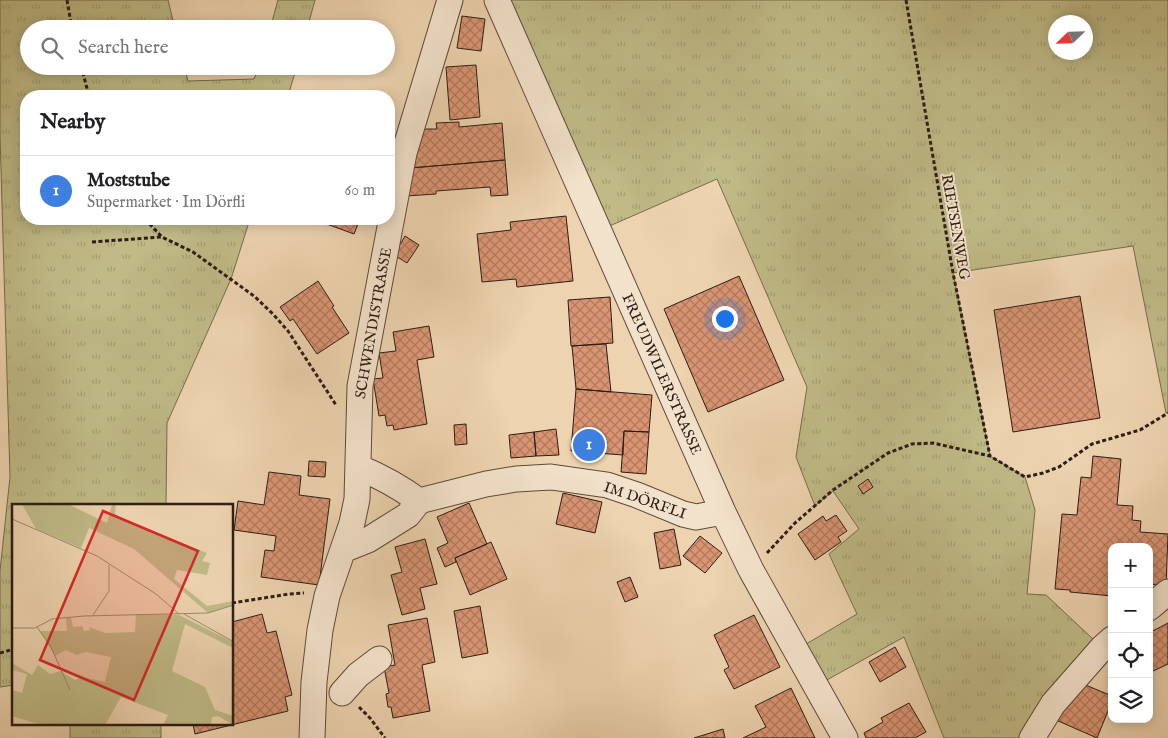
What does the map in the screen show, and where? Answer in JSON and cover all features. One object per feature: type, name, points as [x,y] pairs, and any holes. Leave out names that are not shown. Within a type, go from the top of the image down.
[{"type":"street","name":"SCHWENDISTRASSE","points":[[395,201],[404,153],[450,0]]},
{"type":"street","name":"FREUDWILERSTRASSE","points":[[497,0],[723,512],[751,570],[845,738]]},
{"type":"street","name":"SCHWENDISTRASSE","points":[[312,738],[316,655],[327,596],[352,523],[357,499],[360,386],[390,225]]},
{"type":"street","points":[[343,550],[368,540],[408,515],[419,501],[402,488],[358,467]]},
{"type":"street","name":"IM DÖRFLI","points":[[419,501],[486,484],[516,479],[551,477],[607,486],[690,515],[710,515],[723,512]]},
{"type":"street","points":[[1153,605],[1168,592]]},
{"type":"street","points":[[1032,738],[1053,704],[1108,643]]},
{"type":"street","points":[[342,693],[358,675],[379,659]]},
{"type":"path","points":[[67,0],[70,20]]},
{"type":"path","name":"RIETSENWEG","points":[[906,0],[953,273],[990,456]]},
{"type":"path","points":[[83,75],[87,90]]},
{"type":"path","points":[[151,225],[162,237],[193,252],[254,296],[288,331],[336,405],[344,412],[359,416]]},
{"type":"path","points":[[92,242],[162,237]]},
{"type":"path","points":[[751,570],[795,523],[833,490],[888,453],[912,444],[933,443],[990,456],[1025,477],[1059,467],[1092,444],[1140,430],[1168,413]]},
{"type":"path","points":[[234,603],[300,593],[327,596]]},
{"type":"green space","points":[[0,0],[168,0],[173,20],[20,20],[20,75],[186,75],[188,81],[254,79],[256,75],[294,75],[290,90],[20,90],[20,225],[248,225],[231,279],[167,423],[166,504],[12,504],[12,685],[0,687],[0,571],[10,477],[0,135]]},
{"type":"green space","points":[[278,0],[315,0],[309,20],[272,20]]},
{"type":"green space","points":[[502,0],[1168,0],[1168,413],[1166,413],[1133,246],[953,273],[990,456],[1025,477],[1035,510],[1027,594],[1046,595],[1094,640],[1032,738],[944,738],[904,637],[816,686],[796,650],[857,614],[829,554],[859,529],[833,491],[815,506],[796,457],[807,387],[717,179],[598,231]]},
{"type":"green space","points":[[70,726],[161,726],[161,738],[70,738]]},
{"type":"building","points":[[462,16],[485,19],[481,51],[457,48]]},
{"type":"building","points":[[476,65],[480,117],[450,120],[446,67]]},
{"type":"building","points":[[459,122],[459,127],[502,123],[505,160],[410,168],[414,136],[426,129],[437,129],[436,123]]},
{"type":"building","points":[[505,160],[508,195],[491,196],[490,187],[436,191],[436,194],[406,196],[410,168]]},
{"type":"building","points":[[566,216],[573,281],[517,287],[516,279],[482,282],[477,234],[511,230],[510,222]]},
{"type":"building","points":[[329,225],[358,225],[354,234]]},
{"type":"building","points":[[405,236],[419,245],[407,263],[394,255]]},
{"type":"building","points":[[739,276],[784,380],[708,412],[664,309]]},
{"type":"building","points":[[318,281],[349,333],[317,354],[293,319],[290,321],[280,307]]},
{"type":"building","points":[[1080,296],[1100,418],[1013,432],[994,310]]},
{"type":"building","points":[[610,297],[613,343],[571,346],[568,300]]},
{"type":"building","points":[[429,326],[434,357],[417,360],[427,424],[394,430],[393,425],[387,426],[385,415],[379,416],[373,379],[383,378],[379,353],[396,351],[393,332]]},
{"type":"building","points":[[606,344],[611,392],[576,389],[572,346]]},
{"type":"building","points":[[576,389],[652,395],[649,432],[624,431],[623,455],[571,451]]},
{"type":"building","points":[[466,424],[467,444],[455,445],[454,425]]},
{"type":"building","points":[[556,429],[559,455],[536,456],[534,432]]},
{"type":"building","points":[[624,431],[649,432],[646,474],[621,472]]},
{"type":"building","points":[[534,432],[536,456],[511,458],[509,435]]},
{"type":"building","points":[[1093,456],[1121,459],[1117,505],[1133,506],[1132,520],[1141,521],[1140,532],[1168,534],[1166,586],[1153,584],[1153,543],[1108,543],[1108,596],[1055,589],[1062,514],[1077,515],[1081,477],[1091,478]]},
{"type":"building","points":[[309,461],[326,462],[325,477],[308,476]]},
{"type":"building","points":[[269,472],[301,476],[299,495],[330,499],[319,585],[261,577],[265,550],[274,551],[276,536],[234,530],[238,501],[264,505]]},
{"type":"building","points":[[868,479],[873,487],[863,494],[858,486]]},
{"type":"building","points":[[563,493],[602,502],[595,533],[556,524]]},
{"type":"building","points":[[469,503],[487,544],[455,558],[456,562],[445,567],[437,548],[448,543],[437,517]]},
{"type":"building","points":[[836,515],[847,531],[838,537],[841,542],[815,560],[798,534],[823,516],[826,521]]},
{"type":"building","points":[[674,529],[681,565],[660,569],[654,533]]},
{"type":"building","points":[[700,536],[722,553],[705,573],[683,556]]},
{"type":"building","points":[[425,539],[437,584],[420,588],[425,609],[402,615],[391,575],[402,572],[395,547]]},
{"type":"building","points":[[491,542],[507,579],[470,595],[455,558]]},
{"type":"building","points":[[630,577],[638,597],[625,602],[617,582]]},
{"type":"building","points":[[480,606],[488,653],[462,658],[454,611]]},
{"type":"building","points":[[262,614],[267,633],[276,631],[292,695],[285,697],[288,711],[234,724],[234,621]]},
{"type":"building","points":[[754,615],[780,667],[734,689],[724,670],[729,667],[714,635]]},
{"type":"building","points":[[427,618],[435,662],[422,665],[430,711],[393,718],[391,707],[388,707],[386,694],[389,693],[384,667],[395,665],[388,625]]},
{"type":"building","points":[[1168,623],[1168,664],[1153,671],[1153,633],[1153,631]]},
{"type":"building","points":[[895,647],[906,667],[880,682],[869,662]]},
{"type":"building","points":[[1083,684],[1108,694],[1108,711],[1097,738],[1056,720],[1073,690],[1080,693]]},
{"type":"building","points":[[791,688],[815,738],[743,738],[766,727],[755,706]]},
{"type":"building","points":[[909,703],[926,732],[915,738],[866,738],[864,733],[883,722],[881,718]]},
{"type":"building","points":[[193,726],[227,726],[195,734]]},
{"type":"building","points":[[723,729],[725,738],[694,738]]},
{"type":"place","name":"Moststube","points":[[589,445]]}]
